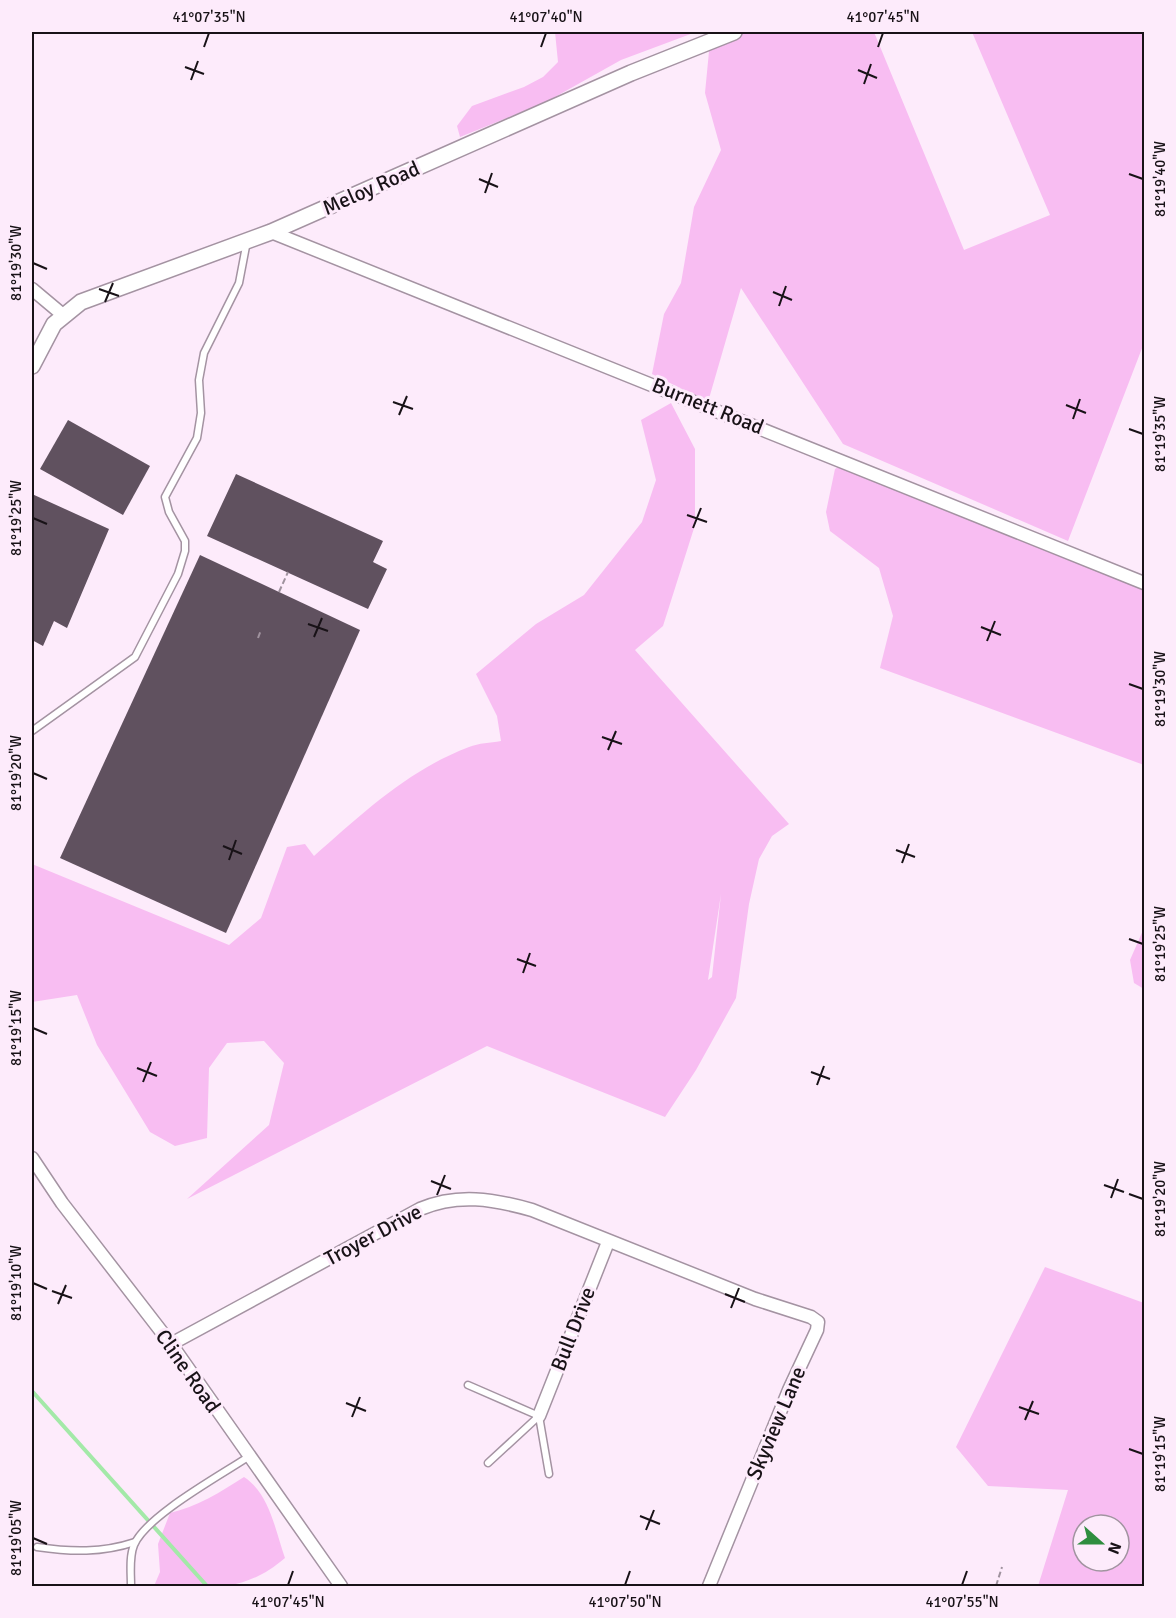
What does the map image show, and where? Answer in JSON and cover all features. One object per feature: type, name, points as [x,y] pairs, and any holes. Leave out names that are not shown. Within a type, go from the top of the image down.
[{"type":"street","name":"Meloy Road","points":[[32,366],[47,333],[63,315],[96,295],[271,232],[631,73],[734,32]]},
{"type":"street","name":"Burnett Road","points":[[271,232],[1144,583]]},
{"type":"street","points":[[32,289],[63,315]]},
{"type":"street","name":"Cline Road","points":[[32,1158],[62,1203],[171,1344],[341,1587]]},
{"type":"street","name":"Troyer Drive","points":[[171,1344],[434,1203],[466,1198],[502,1202],[532,1210],[755,1299]]},
{"type":"street","name":"Bull Drive","points":[[539,1416],[608,1242]]},
{"type":"street","name":"Skyview Lane","points":[[709,1587],[789,1390],[817,1330],[818,1322],[811,1317],[755,1299]]},
{"type":"lane","points":[[32,731],[135,657],[178,574],[185,551],[185,541],[169,512],[165,497],[196,438],[201,413],[199,380],[204,353],[239,283],[247,240]]},
{"type":"lane","points":[[468,1385],[539,1416]]},
{"type":"lane","points":[[488,1464],[539,1416]]},
{"type":"lane","points":[[539,1416],[549,1474]]},
{"type":"lane","points":[[130,1587],[131,1553],[135,1542],[148,1527],[248,1457]]},
{"type":"lane","points":[[38,1547],[89,1551],[121,1547],[135,1542]]},
{"type":"path","points":[[279,592],[288,572]]},
{"type":"path","points":[[258,638],[261,630]]},
{"type":"path","points":[[996,1587],[1002,1567]]},
{"type":"shaded area","points":[[555,32],[696,32],[621,60],[546,102],[460,137],[457,126],[472,106],[524,87],[543,77],[558,62]]},
{"type":"shaded area","points":[[734,32],[874,32],[964,250],[1050,215],[972,32],[1144,32],[1144,343],[1068,541],[843,444],[741,288],[708,402],[652,374],[664,314],[681,283],[694,207],[721,150],[705,93],[710,41]]},
{"type":"shaded area","points":[[671,403],[695,449],[695,525],[663,626],[635,650],[789,824],[772,836],[759,859],[749,904],[736,998],[696,1070],[665,1117],[487,1046],[187,1199],[269,1125],[284,1063],[264,1041],[227,1043],[209,1068],[207,1138],[175,1146],[150,1132],[97,1045],[77,995],[32,1002],[32,864],[229,945],[261,918],[287,847],[305,844],[314,856],[387,794],[426,768],[469,747],[501,741],[497,716],[476,674],[536,624],[584,595],[642,522],[656,480],[641,420]],"holes":[[[721,894],[712,977],[708,980]]]},
{"type":"shaded area","points":[[845,463],[1144,583],[1144,765],[880,668],[893,616],[879,568],[830,531],[826,512],[835,469]]},
{"type":"shaded area","points":[[1144,928],[1144,989],[1134,983],[1130,960]]},
{"type":"shaded area","points":[[1045,1267],[1144,1303],[1144,1586],[1038,1586],[1068,1490],[988,1486],[956,1447]]},
{"type":"shaded area","points":[[244,1477],[253,1484],[266,1503],[285,1558],[254,1578],[238,1583],[207,1587],[154,1586],[160,1572],[158,1544],[170,1513],[199,1503]]},
{"type":"building","points":[[68,420],[150,466],[123,515],[40,469]]},
{"type":"building","points":[[236,474],[383,541],[373,562],[387,569],[368,609],[207,536]]},
{"type":"building","points":[[32,494],[109,529],[67,628],[54,621],[43,646],[32,640]]},
{"type":"building","points":[[200,555],[360,630],[226,933],[60,858]]},
{"type":"waterway","points":[[32,1391],[207,1586]]}]
